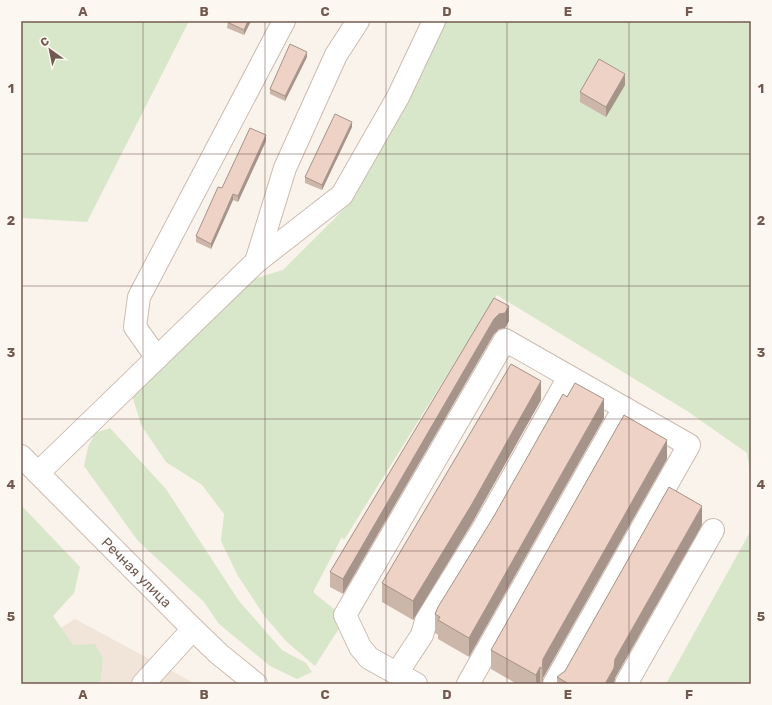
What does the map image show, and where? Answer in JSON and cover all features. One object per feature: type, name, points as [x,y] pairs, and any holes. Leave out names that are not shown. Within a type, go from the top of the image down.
[{"type":"street","points":[[157,358],[135,328],[139,297],[284,21]]},
{"type":"street","points":[[256,262],[285,168],[336,55],[358,21]]},
{"type":"street","points":[[38,473],[256,262],[342,195],[398,97],[434,21]]},
{"type":"street","points":[[416,684],[369,658],[360,646],[345,614],[505,340],[689,445],[554,684]]},
{"type":"street","points":[[397,673],[422,635],[426,621],[483,529],[569,377]]},
{"type":"street","points":[[468,684],[624,408]]},
{"type":"street","name":"Речная улица","points":[[21,456],[193,629],[219,654],[256,684]]},
{"type":"street","points":[[626,684],[713,530]]},
{"type":"street","points":[[143,684],[193,629]]},
{"type":"shaded area","points":[[75,619],[196,684],[21,684],[21,653]]},
{"type":"green space","points":[[21,21],[189,21],[87,222],[21,218]]},
{"type":"green space","points":[[439,21],[751,21],[751,479],[747,453],[687,411],[497,295],[344,540],[342,537],[314,590],[314,593],[339,613],[340,627],[315,666],[287,642],[265,617],[238,576],[221,541],[224,514],[202,485],[166,462],[141,425],[132,395],[156,374],[204,327],[236,284],[283,270],[348,205],[398,97]]},
{"type":"green space","points":[[110,428],[166,489],[239,601],[282,650],[306,663],[312,672],[297,679],[270,666],[219,624],[204,602],[138,541],[84,466],[88,447],[95,433]]},
{"type":"green space","points":[[21,505],[80,567],[74,593],[53,616],[73,645],[95,644],[103,658],[100,684],[21,684]]},
{"type":"green space","points":[[751,530],[751,684],[666,684]]},
{"type":"building","points":[[248,21],[244,30],[227,22]]},
{"type":"building","points":[[290,44],[307,52],[285,96],[270,89]]},
{"type":"building","points":[[599,59],[625,74],[606,107],[580,92]]},
{"type":"building","points":[[335,114],[352,122],[322,185],[305,177]]},
{"type":"building","points":[[250,128],[266,135],[238,196],[233,194],[211,244],[196,236],[218,187],[222,188]]},
{"type":"building","points":[[494,298],[509,306],[505,313],[499,314],[494,319],[343,579],[330,572]]},
{"type":"building","points":[[511,364],[541,381],[472,504],[413,601],[382,583]]},
{"type":"building","points":[[575,383],[604,399],[469,638],[438,620],[440,617],[435,614],[494,516],[563,394],[567,397]]},
{"type":"building","points":[[624,415],[667,440],[543,659],[542,669],[540,667],[536,675],[491,650]]},
{"type":"building","points":[[669,487],[702,506],[615,659],[614,668],[605,684],[569,684],[557,677],[565,671]]}]
